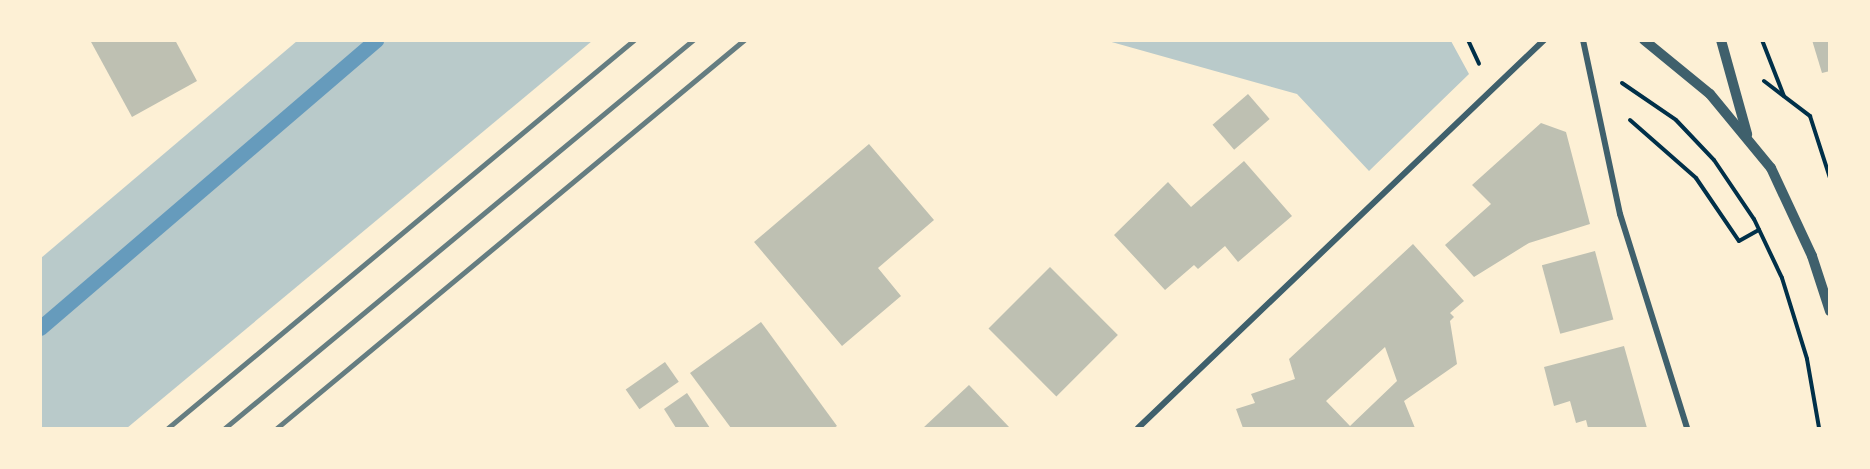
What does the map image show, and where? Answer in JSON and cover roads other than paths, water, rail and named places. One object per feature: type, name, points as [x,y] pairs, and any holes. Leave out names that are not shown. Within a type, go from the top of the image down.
[{"type":"street","points":[[1138,429],[1544,40]]},
{"type":"street","points":[[1583,40],[1620,214],[1687,429]]},
{"type":"street","points":[[1644,40],[1710,94],[1748,137],[1771,168],[1791,205],[1830,311]]},
{"type":"street","points":[[1721,40],[1748,137]]},
{"type":"waterway","points":[[40,328],[376,40]]},
{"type":"railway","points":[[168,428],[634,40]]},
{"type":"railway","points":[[225,428],[693,40]]},
{"type":"railway","points":[[277,428],[744,40]]}]
